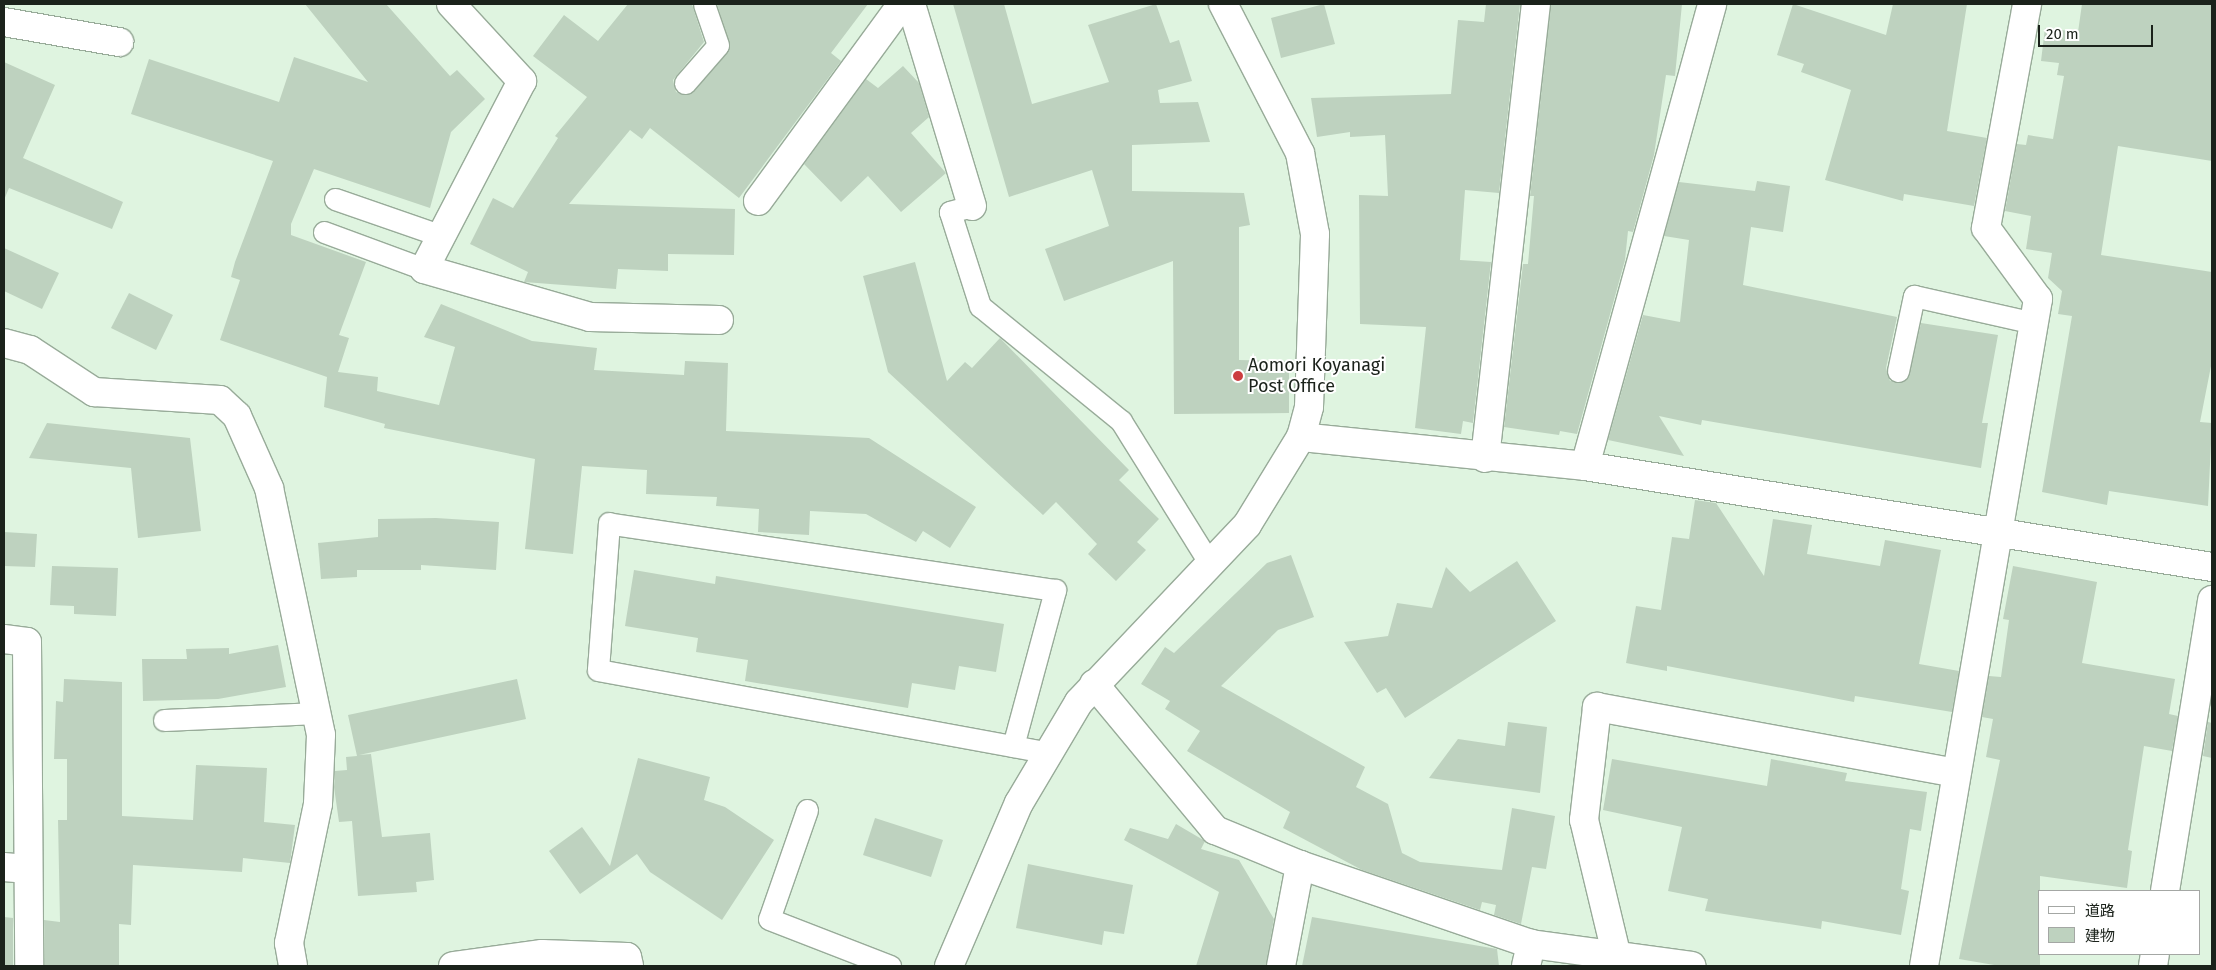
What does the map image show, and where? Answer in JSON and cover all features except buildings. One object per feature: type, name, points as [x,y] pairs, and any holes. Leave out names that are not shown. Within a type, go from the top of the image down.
[{"type":"street","points":[[451,4],[522,81],[424,269],[590,317],[719,320]]},
{"type":"street","points":[[758,201],[902,4]]},
{"type":"street","points":[[911,4],[972,206]]},
{"type":"street","points":[[949,966],[1019,803],[1049,753],[1094,684],[1247,525],[1300,437],[1309,407],[1315,234],[1300,153],[1223,4]]},
{"type":"street","points":[[1485,458],[1536,4]]},
{"type":"street","points":[[1585,466],[1712,4]]},
{"type":"street","points":[[1924,966],[1995,534],[2038,299],[1986,228],[2027,4]]},
{"type":"street","points":[[4,22],[119,42]]},
{"type":"street","points":[[4,343],[30,350],[94,392],[220,400],[237,416],[269,488],[321,735],[318,804],[289,943],[293,966]]},
{"type":"street","points":[[1300,437],[1485,458],[1585,466],[1995,534],[2212,567]]},
{"type":"street","points":[[2165,890],[2212,600]]},
{"type":"street","points":[[4,639],[27,642],[16,868],[29,966]]},
{"type":"street","points":[[1094,684],[1215,830],[1528,955],[1616,953],[1692,966]]},
{"type":"street","points":[[1616,953],[1584,820],[1597,707],[1956,773]]},
{"type":"street","points":[[1281,966],[1300,865]]},
{"type":"street","points":[[453,966],[542,954],[627,957],[629,966]]},
{"type":"lane","points":[[685,83],[718,45],[704,4]]},
{"type":"lane","points":[[335,199],[442,236]]},
{"type":"lane","points":[[972,206],[950,212],[980,306],[1122,421],[1210,564]]},
{"type":"lane","points":[[324,232],[424,269]]},
{"type":"lane","points":[[1898,370],[1914,296],[2034,324]]},
{"type":"lane","points":[[1013,746],[1055,590],[609,523],[598,670],[1049,753]]},
{"type":"lane","points":[[164,720],[317,714]]},
{"type":"lane","points":[[807,810],[769,918],[890,966]]},
{"type":"place","name":"Aomori Koyanagi Post Office","points":[[1238,376]]}]
